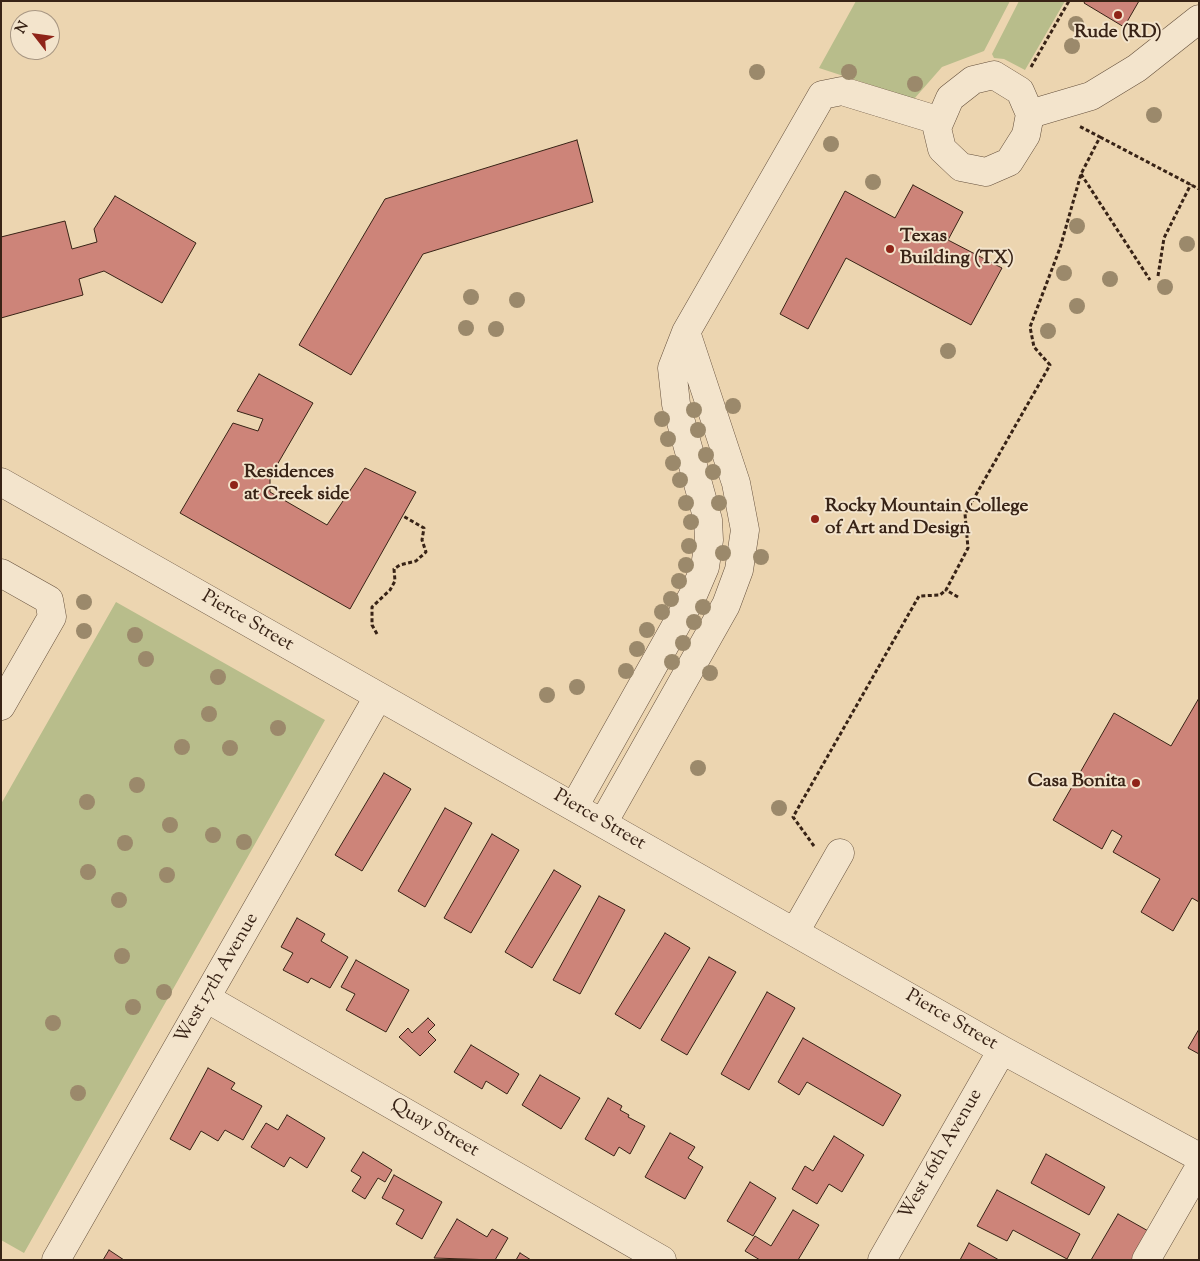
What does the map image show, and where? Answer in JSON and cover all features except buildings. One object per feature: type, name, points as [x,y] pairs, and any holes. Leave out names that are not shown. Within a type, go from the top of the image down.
[{"type":"street","points":[[1030,114],[1091,96],[1136,68],[1199,19]]},
{"type":"street","points":[[994,75],[1018,89],[1030,114],[1026,135],[1009,162],[986,172],[961,167],[942,149],[937,128],[950,98],[972,80],[994,75]]},
{"type":"street","points":[[574,807],[693,595],[705,567],[710,540],[708,520],[676,404],[672,368],[686,332],[822,95],[842,91],[940,121]]},
{"type":"street","points":[[603,823],[726,605],[739,570],[745,530],[736,483],[686,332]]},
{"type":"street","name":"Pierce Street","points":[[1,482],[1002,1050],[1199,1157]]},
{"type":"street","points":[[1,573],[49,600],[52,617],[1,706]]},
{"type":"street","name":"West 17th Avenue","points":[[56,1260],[378,697]]},
{"type":"street","points":[[795,932],[828,851]]},
{"type":"street","name":"Quay Street","points":[[206,998],[662,1260]]},
{"type":"street","name":"West 16th Avenue","points":[[882,1260],[1002,1050]]},
{"type":"street","points":[[1146,1260],[1199,1168]]},
{"type":"path","points":[[1018,89],[1069,1]]},
{"type":"path","points":[[1060,105],[1060,116],[1199,189]]},
{"type":"path","points":[[828,851],[793,817],[919,596],[940,596],[946,590],[968,548],[966,514],[1050,365],[1034,347],[1030,327],[1060,248],[1081,174],[1100,137]]},
{"type":"path","points":[[1081,174],[1150,280]]},
{"type":"path","points":[[1158,276],[1164,238],[1191,184]]},
{"type":"path","points":[[377,634],[372,626],[372,607],[390,590],[395,581],[394,569],[400,565],[416,561],[426,552],[422,540],[424,528],[403,516]]},
{"type":"path","points":[[946,590],[958,597]]},
{"type":"green space","points":[[856,1],[1010,1],[984,51],[942,67],[914,99],[819,68]]},
{"type":"green space","points":[[1019,1],[1065,1],[1025,70],[1004,59],[994,58],[992,54]]},
{"type":"green space","points":[[116,602],[325,720],[24,1253],[1,1240],[1,804]]},
{"type":"place","name":"Rude (RD)","points":[[1118,15]]},
{"type":"place","name":"Texas Building (TX)","points":[[890,249]]},
{"type":"place","name":"Residences at Creek side","points":[[234,485]]},
{"type":"place","name":"Rocky Mountain College of Art and Design","points":[[815,519]]},
{"type":"place","name":"Casa Bonita","points":[[1136,783]]}]
